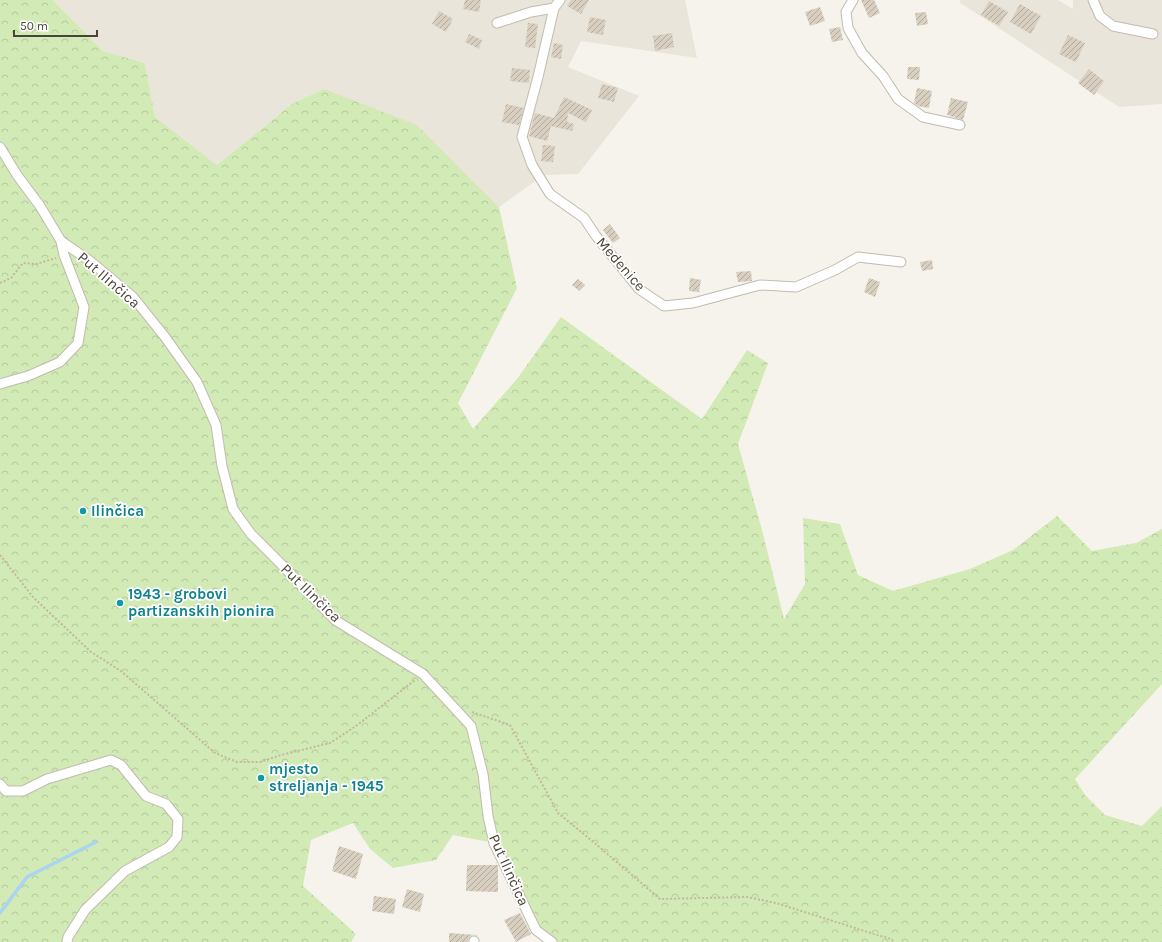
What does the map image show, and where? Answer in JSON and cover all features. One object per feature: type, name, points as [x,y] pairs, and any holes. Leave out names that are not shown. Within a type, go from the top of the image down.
[{"type":"street","name":"Medenice","points":[[560,0],[554,8],[522,137],[532,165],[550,194],[584,218],[596,236],[639,289],[664,306],[693,303],[760,285],[796,288],[836,270],[858,257],[901,262]]},
{"type":"street","points":[[854,0],[846,12],[848,28],[862,53],[882,76],[898,99],[923,117],[960,125]]},
{"type":"street","points":[[1093,0],[1100,16],[1113,26],[1153,34]]},
{"type":"street","points":[[497,23],[531,12],[554,8]]},
{"type":"street","name":"Put Ilinčica","points":[[0,147],[40,206],[61,241],[64,255],[84,307],[78,343],[60,362],[28,376],[0,384]]},
{"type":"street","name":"Put Ilinčica","points":[[61,241],[90,261],[132,297],[165,337],[197,382],[216,425],[222,466],[233,508],[250,534],[280,562],[335,620],[423,674],[471,726],[483,774],[488,816],[494,844],[536,930],[552,942]]},
{"type":"street","points":[[0,784],[6,791],[23,791],[47,779],[111,760],[121,764],[146,796],[166,804],[178,819],[176,837],[169,847],[125,871],[85,910],[68,937],[67,942]]},
{"type":"path","points":[[0,283],[11,278],[23,263],[36,264],[64,255]]},
{"type":"path","points":[[0,555],[33,597],[91,652],[121,671],[215,753],[237,762],[260,762],[281,755],[330,743],[380,708],[423,674]]},
{"type":"path","points":[[451,704],[510,725],[558,813],[660,899],[747,897],[776,903],[891,939],[894,942]]},
{"type":"shaded area","points":[[53,0],[685,0],[697,58],[581,41],[568,67],[639,96],[578,174],[544,175],[499,207],[417,125],[292,104],[217,165],[155,117],[145,63],[103,51]]},
{"type":"shaded area","points":[[961,0],[1058,0],[1073,9],[1073,0],[1162,0],[1162,104],[1119,107],[959,2]]},
{"type":"green space","points":[[0,0],[53,0],[103,51],[145,63],[155,117],[217,165],[292,104],[324,89],[417,125],[499,207],[517,288],[458,403],[473,429],[517,379],[561,317],[702,419],[747,350],[768,363],[738,444],[762,530],[784,619],[805,584],[803,518],[840,524],[858,575],[893,591],[970,569],[1013,550],[1057,516],[1092,551],[1136,543],[1162,529],[1162,684],[1075,779],[1085,795],[1105,815],[1142,826],[1162,806],[1162,942],[557,942],[536,930],[494,843],[453,835],[436,860],[393,868],[370,849],[353,823],[311,840],[303,886],[356,934],[351,942],[0,942]]},
{"type":"building","points":[[465,0],[481,0],[479,12],[463,9]]},
{"type":"building","points":[[571,0],[589,0],[581,14],[567,6]]},
{"type":"building","points":[[861,0],[874,0],[880,13],[869,18]]},
{"type":"building","points":[[989,1],[1008,12],[999,26],[981,15]]},
{"type":"building","points":[[1020,4],[1041,16],[1031,34],[1010,22]]},
{"type":"building","points":[[820,7],[825,21],[810,26],[805,12]]},
{"type":"building","points":[[439,11],[453,19],[446,32],[432,24]]},
{"type":"building","points":[[926,12],[928,24],[917,26],[915,13]]},
{"type":"building","points":[[590,17],[606,20],[603,35],[587,32]]},
{"type":"building","points":[[528,23],[538,24],[535,48],[525,47]]},
{"type":"building","points":[[840,27],[843,40],[832,42],[829,29]]},
{"type":"building","points":[[672,33],[674,47],[655,51],[653,36]]},
{"type":"building","points":[[469,34],[482,40],[479,49],[465,42]]},
{"type":"building","points":[[1068,35],[1085,43],[1076,62],[1059,54]]},
{"type":"building","points":[[554,43],[563,45],[561,59],[551,57]]},
{"type":"building","points":[[908,67],[920,67],[919,80],[907,79]]},
{"type":"building","points":[[512,68],[530,70],[529,83],[510,81]]},
{"type":"building","points":[[1089,69],[1104,81],[1094,95],[1078,83]]},
{"type":"building","points":[[602,84],[618,88],[614,102],[598,98]]},
{"type":"building","points":[[917,88],[932,91],[929,108],[918,106],[914,103]]},
{"type":"building","points":[[564,97],[592,110],[586,122],[568,113],[567,122],[574,124],[572,131],[551,126],[547,141],[529,136],[535,113],[554,118]]},
{"type":"building","points":[[951,98],[968,102],[963,120],[947,115]]},
{"type":"building","points":[[506,104],[524,108],[519,125],[502,122]]},
{"type":"building","points":[[543,145],[555,146],[553,162],[541,161]]},
{"type":"building","points":[[610,224],[620,238],[613,243],[603,230]]},
{"type":"building","points":[[932,260],[933,269],[922,271],[920,262]]},
{"type":"building","points":[[751,271],[752,281],[738,282],[736,272]]},
{"type":"building","points":[[690,278],[701,280],[699,292],[689,291]]},
{"type":"building","points":[[869,278],[880,282],[875,297],[864,292]]},
{"type":"building","points":[[578,279],[585,285],[579,291],[572,285]]},
{"type":"building","points":[[339,846],[363,854],[356,879],[332,871]]},
{"type":"building","points":[[467,865],[498,865],[498,892],[466,891]]},
{"type":"building","points":[[407,889],[424,894],[420,912],[402,907]]},
{"type":"building","points":[[374,896],[396,899],[394,914],[372,911]]},
{"type":"building","points":[[520,913],[531,934],[516,942],[504,920]]},
{"type":"building","points":[[449,933],[477,936],[471,936],[468,942],[449,942]]},
{"type":"waterway","points":[[0,913],[27,877],[96,842]]},
{"type":"place","name":"Ilinčica","points":[[83,511]]},
{"type":"place","name":"1943 - grobovi partizanskih pionira","points":[[120,603]]},
{"type":"place","name":"mjesto streljanja - 1945","points":[[261,778]]}]
